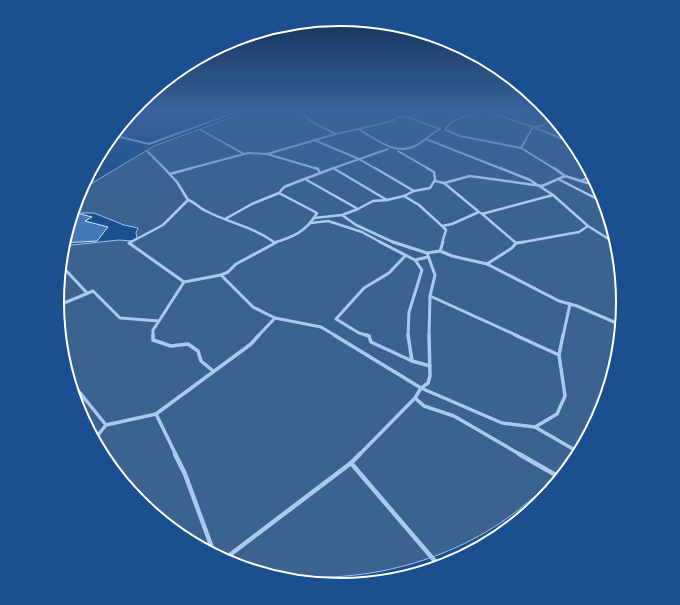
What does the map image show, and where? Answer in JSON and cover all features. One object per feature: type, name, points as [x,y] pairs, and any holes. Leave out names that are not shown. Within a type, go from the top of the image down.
[{"type":"lane","points":[[129,139],[148,144],[161,139]]},
{"type":"lane","points":[[218,139],[244,154]]},
{"type":"lane","points":[[378,139],[388,149]]},
{"type":"lane","points":[[476,139],[521,148],[547,163],[565,176],[589,183]]},
{"type":"lane","points":[[521,148],[526,139]]},
{"type":"lane","points":[[267,154],[314,140],[360,159],[414,191]]},
{"type":"lane","points":[[397,151],[413,147],[426,140],[530,180],[542,186],[553,195],[570,209],[581,222],[599,230],[609,239]]},
{"type":"lane","points":[[225,219],[252,204],[279,193],[284,187],[305,178],[388,149],[397,151],[434,172],[435,181],[430,188],[414,191],[404,196],[387,200],[373,201],[342,215],[314,218]]},
{"type":"lane","points":[[148,151],[177,182],[188,200],[194,202],[205,211],[225,219],[238,222],[262,233],[274,242]]},
{"type":"lane","points":[[170,174],[224,161],[244,154],[267,154],[318,169],[320,173]]},
{"type":"lane","points":[[333,168],[387,200]]},
{"type":"lane","points":[[444,183],[470,176],[542,186],[565,176]]},
{"type":"lane","points":[[305,178],[358,209]]},
{"type":"lane","points":[[581,181],[587,178]]},
{"type":"lane","points":[[558,179],[595,198]]},
{"type":"lane","points":[[435,181],[444,183],[516,243]]},
{"type":"lane","points":[[188,200],[180,206],[175,214],[164,224],[142,233],[129,243],[184,282],[221,275],[228,272],[236,264],[274,242],[284,241],[299,233],[311,223],[317,213],[279,193]]},
{"type":"lane","points":[[442,226],[452,224],[481,213],[553,195]]},
{"type":"lane","points":[[404,196],[419,206],[446,230],[440,251]]},
{"type":"lane","points":[[342,215],[356,225],[396,243],[427,253],[440,251],[452,256],[488,264],[559,301],[616,323]]},
{"type":"lane","points":[[311,223],[328,221],[362,232],[415,260],[422,270],[409,312],[408,342],[412,361]]},
{"type":"lane","points":[[488,264],[497,256],[512,248],[516,243],[579,232],[588,226]]},
{"type":"lane","points":[[229,555],[351,463],[415,398],[421,388],[428,384],[430,366],[428,315],[430,296],[435,275],[427,253]]},
{"type":"lane","points":[[405,256],[389,273],[364,288],[336,319],[359,333],[369,336],[371,342],[412,361],[430,366]]},
{"type":"lane","points":[[415,260],[428,257]]},
{"type":"lane","points":[[66,270],[87,293]]},
{"type":"lane","points":[[221,275],[253,307],[275,318],[321,326],[421,388],[502,424],[535,427],[574,449]]},
{"type":"lane","points":[[184,282],[153,330],[153,340],[171,346],[188,344],[198,350],[201,361],[213,372]]},
{"type":"lane","points":[[64,303],[93,290],[120,318],[159,322]]},
{"type":"lane","points":[[430,296],[559,355]]},
{"type":"lane","points":[[535,427],[557,414],[565,396],[559,355],[570,304]]},
{"type":"lane","points":[[98,435],[106,425],[156,414],[251,344],[275,318]]},
{"type":"lane","points":[[78,390],[106,425]]},
{"type":"lane","points":[[415,398],[424,406],[454,416],[556,475]]},
{"type":"lane","points":[[156,414],[185,474],[213,547]]},
{"type":"lane","points":[[351,463],[435,562]]},
{"type":"water","points":[[172,139],[563,139],[588,180],[602,214],[611,249],[616,284],[616,321],[607,374],[602,391],[588,425],[569,458],[529,501],[472,540],[406,565],[335,577],[290,575],[268,570],[234,558],[202,542],[172,522],[144,498],[132,485],[110,456],[92,425],[78,391],[73,374],[64,321],[64,284],[70,245],[119,240],[132,241],[137,238],[136,233],[138,228],[124,225],[94,213],[78,213],[90,184],[154,146]]},
{"type":"building","points":[[78,213],[92,217],[85,221],[108,227],[97,241],[70,243]]}]
